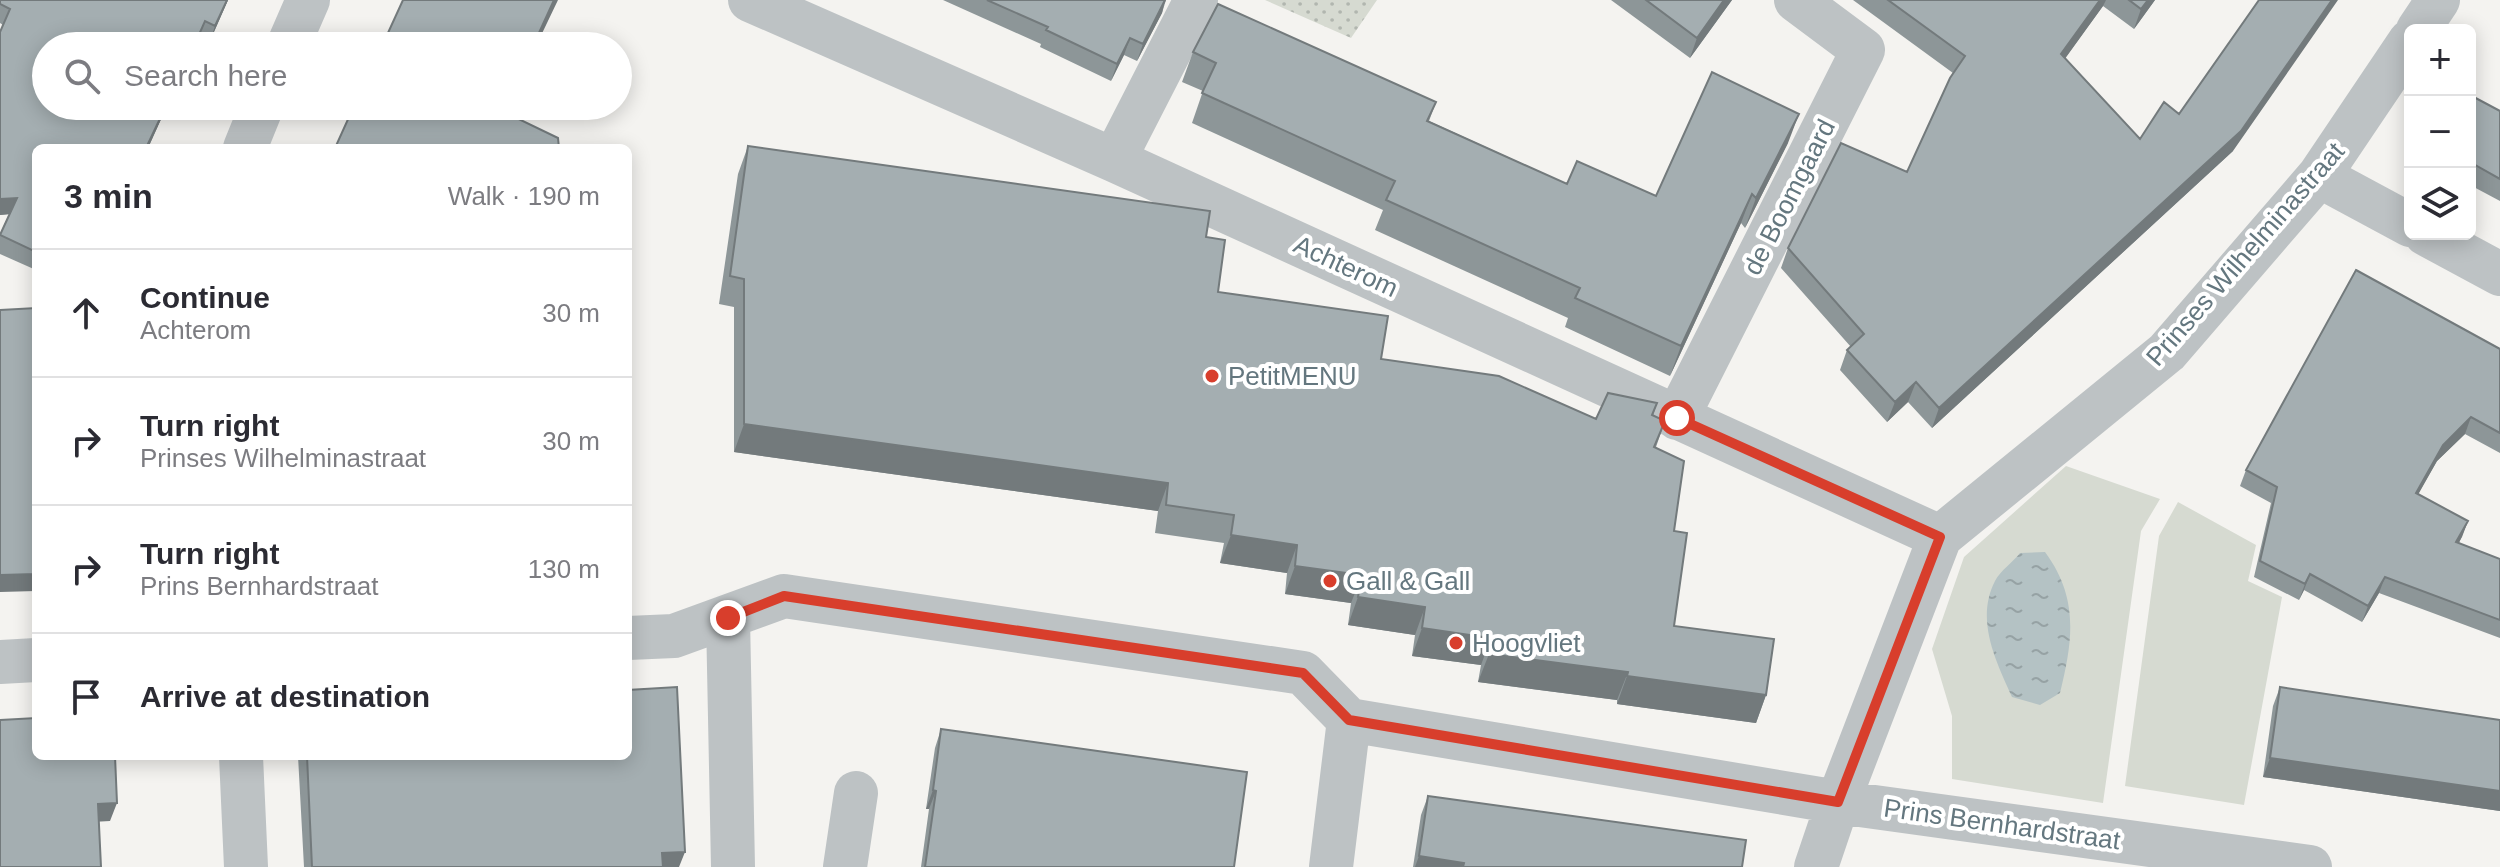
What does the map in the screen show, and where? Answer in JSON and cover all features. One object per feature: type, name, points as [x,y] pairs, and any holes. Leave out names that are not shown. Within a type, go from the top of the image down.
[{"type":"street","points":[[294,32],[308,0]]},
{"type":"street","name":"Achterom","points":[[750,0],[1114,160],[1940,537]]},
{"type":"street","points":[[1114,160],[1196,0]]},
{"type":"street","name":"de Boomgaard","points":[[1677,418],[1863,50],[1796,0]]},
{"type":"street","points":[[2422,24],[2438,0]]},
{"type":"street","name":"Prinses Wilhelminastraat","points":[[1816,867],[1940,537],[2167,352],[2319,176],[2404,50]]},
{"type":"street","points":[[247,144],[256,120]]},
{"type":"street","points":[[2319,176],[2404,222]]},
{"type":"street","points":[[2437,240],[2500,274]]},
{"type":"street","points":[[632,638],[674,636],[784,596],[1303,673],[1349,720],[1331,867]]},
{"type":"street","points":[[728,618],[733,867]]},
{"type":"street","points":[[0,662],[32,660]]},
{"type":"street","name":"Prins Bernhardstraat","points":[[1349,720],[1838,802],[2115,854],[2310,867]]},
{"type":"street","points":[[241,760],[246,867]]},
{"type":"street","points":[[845,867],[856,793]]},
{"type":"shaded area","points":[[1265,0],[1377,0],[1351,38]]},
{"type":"shaded area","points":[[2066,466],[2160,499],[2141,531],[2103,803],[1952,779],[1952,716],[1932,649],[1964,557]]},
{"type":"shaded area","points":[[2178,502],[2256,545],[2248,581],[2282,597],[2244,805],[2125,786],[2159,536]]},
{"type":"water","points":[[2045,552],[2064,586],[2070,637],[2060,693],[2040,705],[2012,697],[1990,640],[1987,611],[1995,581],[2020,553]]},
{"type":"building","points":[[0,0],[227,0],[215,26],[205,21],[200,32],[32,32],[32,120],[159,120],[148,144],[32,144],[32,250],[0,235],[17,198],[0,199],[0,32],[10,9],[0,4]]},
{"type":"building","points":[[403,0],[554,0],[539,32],[388,32]]},
{"type":"building","points":[[987,0],[1165,0],[1143,44],[1130,38],[1117,64],[1046,30],[1048,27]]},
{"type":"building","points":[[1646,0],[1724,0],[1697,38]]},
{"type":"building","points":[[1888,0],[2100,0],[2061,54],[2140,139],[2164,102],[2179,114],[2259,0],[2332,0],[2241,131],[1939,408],[1916,382],[1895,402],[1847,350],[1864,334],[1788,248],[1841,143],[1907,172],[1950,78],[1965,56]]},
{"type":"building","points":[[2129,0],[2148,0],[2141,9]]},
{"type":"building","points":[[1218,4],[1436,102],[1427,121],[1567,184],[1577,161],[1656,196],[1712,72],[1799,114],[1756,198],[1752,194],[1681,346],[1575,298],[1580,288],[1386,200],[1395,181],[1202,93],[1216,63],[1193,52]]},
{"type":"building","points":[[2476,98],[2500,111],[2500,179],[2476,165]]},
{"type":"building","points":[[348,120],[521,120],[558,138],[559,144],[337,144]]},
{"type":"building","points":[[748,146],[1210,211],[1206,237],[1225,240],[1218,292],[1388,316],[1381,359],[1499,376],[1596,419],[1608,393],[1657,403],[1652,415],[1665,421],[1654,447],[1684,461],[1674,531],[1687,533],[1674,626],[1774,639],[1766,695],[1627,676],[1628,672],[1489,654],[1491,638],[1422,628],[1425,607],[1358,597],[1362,575],[1295,566],[1297,545],[1231,535],[1234,515],[1166,505],[1168,483],[744,424],[744,279],[730,276]]},
{"type":"building","points":[[2356,270],[2500,349],[2500,433],[2471,417],[2443,445],[2416,493],[2468,521],[2456,542],[2500,559],[2500,620],[2385,577],[2368,606],[2310,574],[2305,584],[2260,561],[2277,487],[2246,470]]},
{"type":"building","points":[[32,308],[32,574],[0,575],[0,310]]},
{"type":"building","points":[[677,687],[685,852],[662,853],[663,867],[312,867],[307,760],[632,760],[632,690]]},
{"type":"building","points":[[2280,687],[2500,720],[2500,791],[2270,758]]},
{"type":"building","points":[[32,718],[32,760],[115,760],[117,803],[98,804],[101,867],[0,867],[0,720]]},
{"type":"building","points":[[941,729],[1247,772],[1234,867],[925,867]]},
{"type":"building","points":[[1428,796],[1746,840],[1742,867],[1463,867],[1464,863],[1419,856]]},
{"type":"place","name":"PetitMENU","points":[[1212,376]]},
{"type":"place","name":"Gall & Gall","points":[[1330,581]]},
{"type":"place","name":"Hoogvliet","points":[[1456,643]]},
{"type":"route","points":[[728,618],[784,596],[1303,673],[1349,720],[1838,802],[1940,537],[1677,418]]}]
